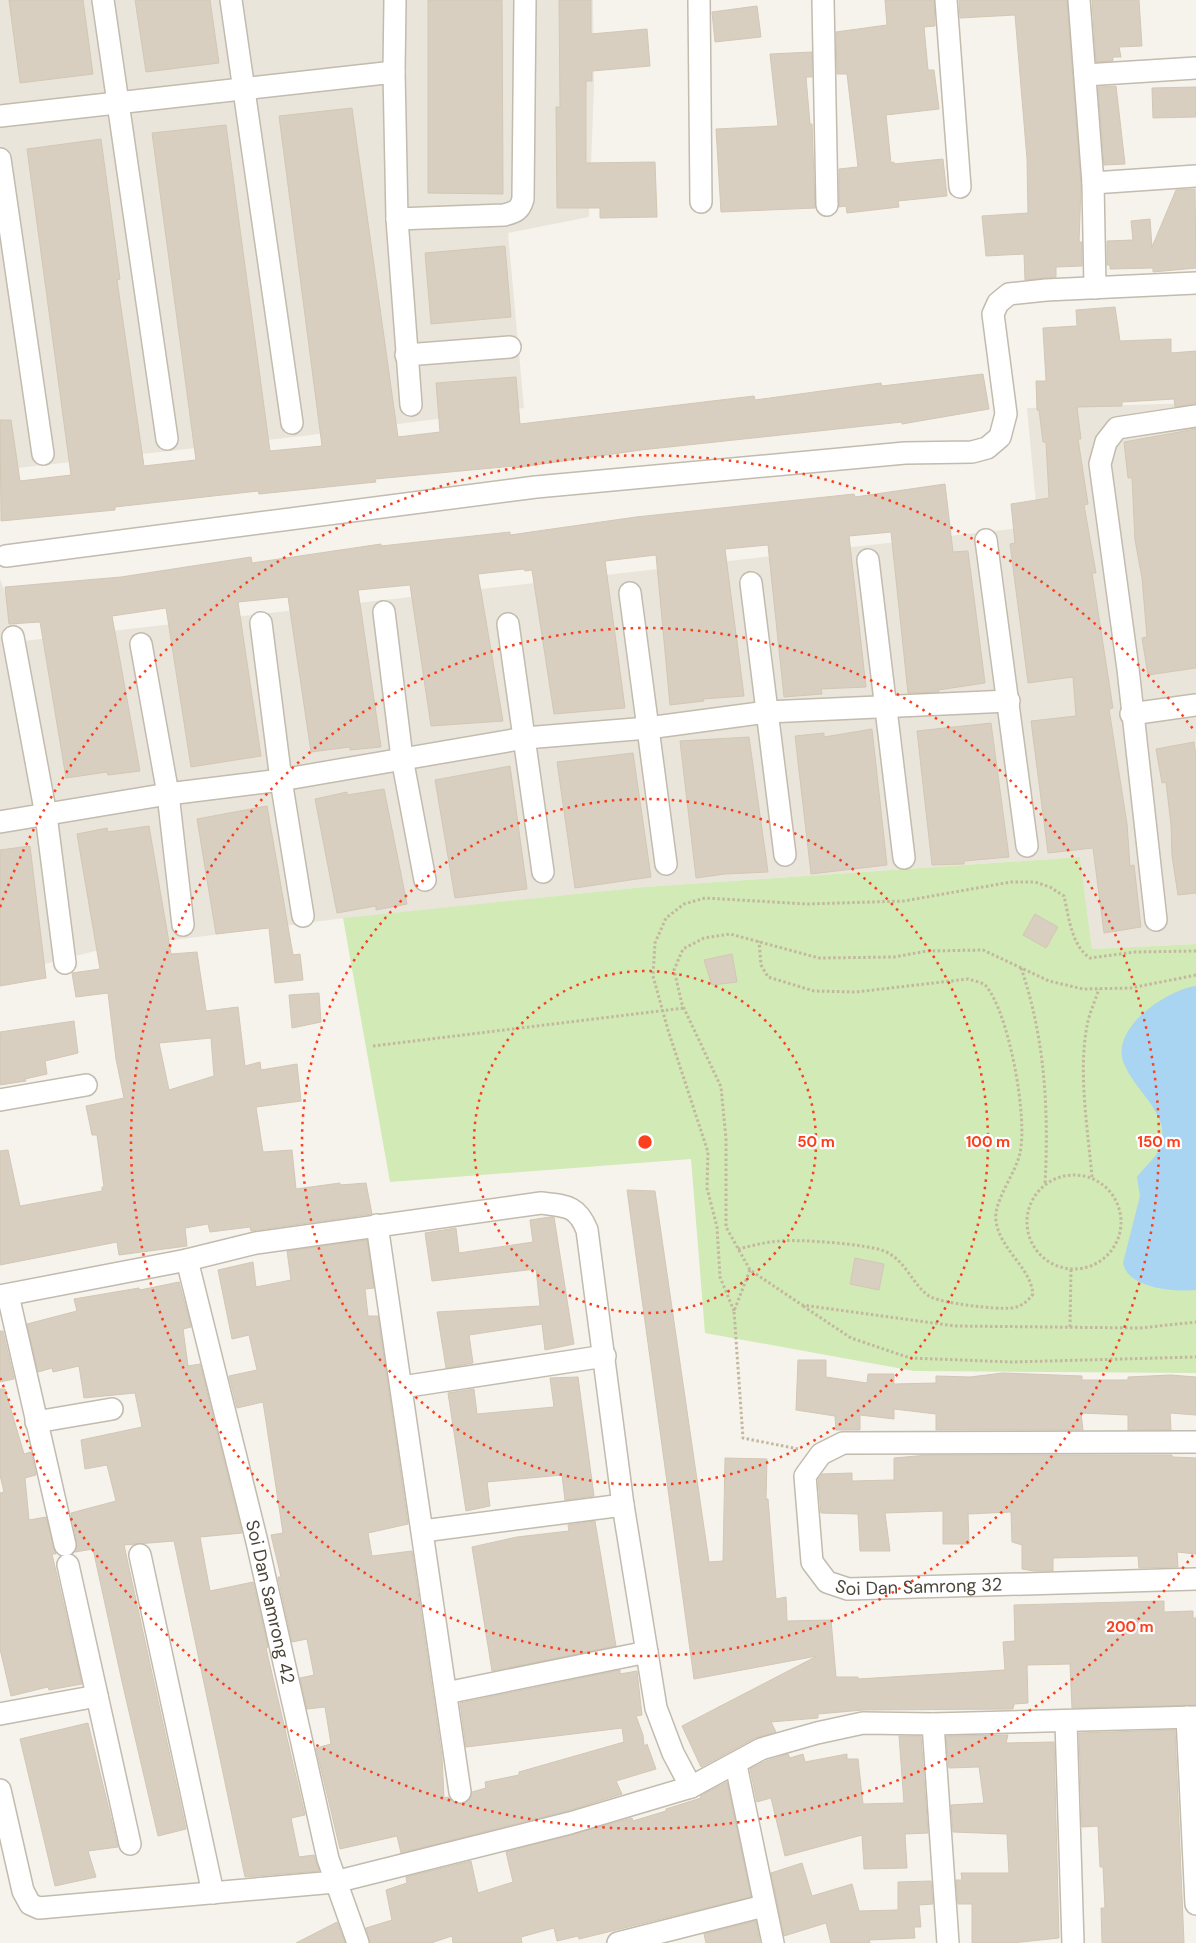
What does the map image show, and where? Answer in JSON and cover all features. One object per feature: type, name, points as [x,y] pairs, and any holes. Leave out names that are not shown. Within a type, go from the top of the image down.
[{"type":"street","points":[[104,0],[167,439]]},
{"type":"street","points":[[231,0],[292,423]]},
{"type":"street","points":[[395,0],[394,72],[397,219],[411,406]]},
{"type":"street","points":[[397,219],[504,215],[515,213],[521,207],[523,199],[525,0]]},
{"type":"street","points":[[699,0],[701,202]]},
{"type":"street","points":[[823,0],[827,205]]},
{"type":"street","points":[[946,0],[960,188]]},
{"type":"street","points":[[1078,0],[1093,183],[1096,288]]},
{"type":"street","points":[[1085,75],[1196,68]]},
{"type":"street","points":[[0,116],[118,101],[394,72]]},
{"type":"street","points":[[0,159],[43,454]]},
{"type":"street","points":[[1093,183],[1196,176]]},
{"type":"street","points":[[6,556],[536,487],[905,453],[972,452],[987,448],[1000,437],[1006,414],[994,333],[994,314],[998,303],[1008,294],[1196,283]]},
{"type":"street","points":[[406,355],[510,347]]},
{"type":"street","points":[[1156,920],[1131,714],[1128,670],[1100,464],[1106,442],[1117,428],[1196,416]]},
{"type":"street","points":[[986,540],[1027,846]]},
{"type":"street","points":[[868,560],[904,858]]},
{"type":"street","points":[[751,583],[785,855]]},
{"type":"street","points":[[630,594],[666,864]]},
{"type":"street","points":[[384,612],[402,758],[425,880]]},
{"type":"street","points":[[261,622],[282,780],[303,916]]},
{"type":"street","points":[[508,624],[543,872]]},
{"type":"street","points":[[14,637],[46,815],[65,964]]},
{"type":"street","points":[[141,644],[168,794],[183,925]]},
{"type":"street","points":[[0,822],[168,794],[282,780],[525,738],[648,728],[768,712],[1009,701]]},
{"type":"street","points":[[1131,714],[1196,705]]},
{"type":"street","points":[[0,1100],[86,1085]]},
{"type":"street","points":[[130,1844],[67,1555],[4,1296],[187,1260],[256,1243],[377,1224],[541,1203],[565,1206],[581,1215],[587,1230],[623,1505],[656,1708],[673,1753],[692,1787]]},
{"type":"street","points":[[377,1224],[460,1792]]},
{"type":"street","name":"Soi Dan Samrong 42","points":[[187,1260],[257,1542],[335,1882],[358,1943]]},
{"type":"street","points":[[402,1386],[605,1356]]},
{"type":"street","points":[[36,1422],[112,1409]]},
{"type":"street","name":"Soi Dan Samrong 32","points":[[1196,1442],[843,1443],[821,1454],[805,1476],[812,1562],[827,1582],[848,1589],[1196,1579]]},
{"type":"street","points":[[423,1531],[623,1505]]},
{"type":"street","points":[[140,1555],[212,1893]]},
{"type":"street","points":[[446,1693],[647,1652]]},
{"type":"street","points":[[0,1714],[97,1696]]},
{"type":"street","points":[[0,1790],[23,1891],[30,1904],[39,1908],[335,1882],[570,1824],[692,1787],[736,1765],[761,1749],[817,1733],[862,1723],[1066,1722],[1192,1717],[1196,1904]]},
{"type":"street","points":[[1066,1722],[1073,1943]]},
{"type":"street","points":[[933,1724],[948,1943]]},
{"type":"street","points":[[736,1765],[773,1943]]},
{"type":"street","points":[[618,1943],[764,1906]]},
{"type":"path","points":[[821,1454],[743,1438],[734,1311],[720,1277],[717,1227],[707,1188],[708,1152],[662,1012],[653,976],[655,943],[666,918],[684,904],[705,898],[807,904],[904,901],[1011,882],[1035,882],[1050,887],[1064,896],[1075,941],[1082,953],[1090,958],[1135,952],[1196,951]]},
{"type":"path","points":[[1196,975],[1131,988],[1083,989],[1049,981],[1021,967],[1011,965],[983,950],[927,951],[894,957],[819,958],[730,934],[704,938],[683,949],[674,970],[684,1008],[721,1087],[726,1140],[726,1227],[750,1270],[851,1338],[910,1358],[1012,1362],[1196,1357]]},
{"type":"path","points":[[738,1249],[780,1241],[865,1246],[884,1251],[901,1261],[918,1286],[931,1297],[949,1302],[1010,1308],[1028,1302],[1033,1294],[1032,1282],[1002,1239],[996,1219],[1002,1195],[1020,1152],[1022,1129],[1012,1054],[997,1005],[985,985],[968,979],[856,992],[814,991],[768,977],[761,965],[759,941]]},
{"type":"path","points":[[1021,967],[1035,1024],[1045,1092],[1047,1142],[1044,1184]]},
{"type":"path","points":[[1092,1178],[1086,1115],[1085,1049],[1087,1026],[1099,989]]},
{"type":"path","points":[[373,1046],[684,1008]]},
{"type":"path","points":[[1067,1174],[1092,1178],[1104,1185],[1114,1196],[1120,1210],[1122,1225],[1114,1246],[1100,1262],[1086,1268],[1071,1269],[1055,1265],[1042,1256],[1032,1243],[1028,1228],[1028,1211],[1034,1197],[1044,1184],[1067,1174]]},
{"type":"path","points":[[1070,1327],[1071,1269]]},
{"type":"path","points":[[734,1311],[750,1270]]},
{"type":"path","points":[[802,1305],[955,1326],[1140,1328],[1196,1322]]},
{"type":"shaded area","points":[[0,0],[593,0],[594,86],[589,217],[508,233],[524,408],[303,436],[0,470]]},
{"type":"shaded area","points":[[1196,403],[1196,944],[1092,949],[1080,857],[644,887],[337,919],[103,949],[33,967],[0,972],[0,579],[23,641],[1038,526],[1027,408]]},
{"type":"green space","points":[[1080,857],[1092,949],[1196,944],[1196,1373],[914,1371],[705,1333],[691,1159],[390,1182],[343,918],[644,887]]},
{"type":"water","points":[[1196,986],[1196,1290],[1177,1290],[1154,1287],[1143,1283],[1127,1272],[1123,1263],[1140,1196],[1137,1177],[1160,1148],[1163,1133],[1158,1116],[1131,1077],[1123,1061],[1122,1048],[1126,1036],[1144,1012],[1171,995]]},
{"type":"building","points":[[9,0],[83,0],[93,74],[20,83]]},
{"type":"building","points":[[135,0],[210,0],[219,63],[146,72]]},
{"type":"building","points":[[428,0],[502,0],[503,194],[428,193]]},
{"type":"building","points":[[559,0],[591,0],[591,34],[647,29],[650,66],[592,71],[592,81],[586,81],[586,163],[655,162],[657,217],[600,218],[600,208],[557,208],[556,107],[560,107]]},
{"type":"building","points":[[885,0],[934,0],[935,26],[924,27],[928,70],[934,70],[939,109],[886,115],[891,163],[943,159],[947,196],[898,201],[899,207],[847,213],[846,206],[839,207],[839,169],[858,167],[847,74],[837,74],[836,32],[887,25]]},
{"type":"building","points":[[959,0],[1067,0],[1081,186],[1079,242],[1082,242],[1082,266],[1056,267],[1056,277],[1025,280],[1024,254],[986,256],[982,216],[1028,213],[1027,159],[1015,15],[960,18]]},
{"type":"building","points":[[1092,0],[1139,0],[1142,46],[1119,47],[1121,57],[1113,57],[1113,61],[1096,62]]},
{"type":"building","points":[[757,6],[761,37],[715,42],[712,12]]},
{"type":"building","points":[[812,52],[812,77],[806,77],[810,124],[812,124],[815,208],[721,212],[716,129],[778,126],[770,54]]},
{"type":"building","points":[[1116,86],[1125,164],[1104,165],[1098,87]]},
{"type":"building","points":[[1196,87],[1196,117],[1153,118],[1152,88]]},
{"type":"building","points":[[352,108],[398,437],[440,432],[436,383],[516,377],[520,424],[754,396],[755,400],[881,383],[882,386],[983,374],[989,409],[902,424],[902,422],[641,450],[514,468],[514,466],[375,479],[376,482],[259,494],[258,491],[115,507],[115,510],[1,521],[0,420],[11,420],[20,481],[71,475],[27,149],[101,139],[120,279],[117,280],[144,466],[196,460],[152,133],[226,125],[270,451],[322,446],[279,116]]},
{"type":"building","points":[[1195,189],[1196,268],[1153,272],[1153,268],[1110,269],[1110,265],[1107,265],[1107,241],[1133,240],[1131,221],[1150,219],[1152,247],[1176,190]]},
{"type":"building","points":[[505,246],[511,317],[431,324],[425,253]]},
{"type":"building","points":[[1115,307],[1120,341],[1171,339],[1171,353],[1196,351],[1196,404],[1175,407],[1174,399],[1122,402],[1122,406],[1077,407],[1081,439],[1078,439],[1088,504],[1084,505],[1096,573],[1092,573],[1113,708],[1109,709],[1127,824],[1130,866],[1134,865],[1141,927],[1104,933],[1093,848],[1048,853],[1031,721],[1076,716],[1073,677],[1028,683],[1010,544],[1015,543],[1011,504],[1049,498],[1046,442],[1043,442],[1039,410],[1037,410],[1036,381],[1046,381],[1043,328],[1077,326],[1076,310]]},
{"type":"building","points":[[1196,429],[1196,668],[1148,675],[1142,638],[1147,637],[1142,578],[1135,540],[1132,478],[1128,478],[1124,442]]},
{"type":"building","points":[[945,484],[953,552],[968,551],[985,683],[938,690],[939,692],[908,693],[891,532],[849,536],[866,687],[821,689],[822,694],[784,697],[768,545],[725,549],[744,696],[703,699],[704,701],[670,705],[656,555],[605,561],[625,708],[554,714],[532,570],[525,571],[524,569],[478,574],[503,721],[431,726],[410,585],[358,590],[381,747],[350,750],[350,747],[311,752],[288,597],[238,602],[261,756],[191,767],[166,608],[112,616],[140,771],[108,775],[107,772],[66,778],[40,622],[9,624],[5,587],[121,577],[251,557],[252,563],[381,544],[381,546],[510,532],[510,535],[636,517],[854,494],[855,497]]},
{"type":"building","points":[[991,723],[1009,857],[964,861],[964,864],[932,865],[917,731]]},
{"type":"building","points":[[872,729],[887,865],[811,874],[795,736],[824,733],[824,737]]},
{"type":"building","points":[[749,737],[768,872],[725,874],[696,878],[680,741]]},
{"type":"building","points":[[1194,742],[1196,757],[1196,893],[1178,895],[1172,856],[1171,825],[1166,782],[1162,783],[1156,749]]},
{"type":"building","points":[[633,753],[651,877],[575,888],[557,762]]},
{"type":"building","points":[[510,766],[527,889],[455,898],[435,780]]},
{"type":"building","points":[[384,789],[407,904],[376,910],[376,906],[337,913],[315,799],[347,792],[347,795]]},
{"type":"building","points":[[267,806],[293,955],[300,954],[303,980],[275,983],[269,928],[216,934],[197,819]]},
{"type":"building","points":[[149,826],[171,954],[197,952],[206,1011],[238,1007],[245,1066],[260,1062],[261,1070],[297,1064],[301,1101],[256,1107],[263,1152],[292,1150],[296,1189],[340,1183],[340,1185],[366,1183],[372,1214],[251,1231],[250,1227],[210,1232],[208,1224],[185,1228],[187,1246],[119,1255],[117,1242],[0,1265],[0,1151],[8,1150],[20,1206],[102,1191],[102,1187],[104,1187],[97,1135],[92,1135],[86,1106],[124,1098],[116,1059],[108,993],[76,997],[72,973],[100,969],[77,834],[107,828],[108,832]],"holes":[[[211,1038],[214,1076],[169,1090],[159,1043]]]},
{"type":"building","points":[[30,846],[46,978],[0,986],[0,850]]},
{"type":"building","points":[[1035,914],[1058,927],[1046,948],[1023,935]]},
{"type":"building","points":[[732,954],[737,982],[712,985],[704,960]]},
{"type":"building","points":[[319,993],[321,1022],[292,1028],[289,995]]},
{"type":"building","points":[[74,1021],[78,1053],[45,1061],[47,1074],[25,1079],[26,1081],[0,1085],[0,1032]]},
{"type":"building","points":[[627,1190],[655,1191],[709,1562],[723,1561],[725,1458],[767,1459],[766,1499],[768,1499],[776,1599],[786,1597],[787,1621],[831,1620],[836,1677],[858,1677],[858,1679],[1005,1670],[1003,1642],[1015,1641],[1014,1605],[1164,1601],[1164,1612],[1193,1611],[1193,1618],[1196,1618],[1196,1705],[1072,1708],[1070,1664],[1027,1665],[1028,1703],[1014,1704],[1013,1709],[863,1710],[818,1714],[818,1718],[771,1722],[776,1732],[755,1738],[701,1767],[682,1726],[817,1656],[694,1679]]},
{"type":"building","points":[[554,1217],[574,1344],[545,1350],[542,1324],[469,1335],[473,1363],[446,1368],[437,1312],[540,1306],[536,1269],[432,1281],[425,1233],[456,1228],[459,1253],[533,1242],[530,1220]]},
{"type":"building","points":[[367,1240],[374,1288],[365,1289],[368,1316],[378,1316],[408,1524],[368,1533],[372,1556],[412,1551],[442,1757],[444,1798],[448,1797],[455,1803],[462,1804],[468,1801],[472,1792],[486,1788],[485,1782],[519,1775],[519,1772],[624,1742],[622,1728],[466,1747],[460,1703],[620,1670],[620,1674],[637,1671],[642,1715],[636,1716],[643,1735],[644,1746],[647,1744],[656,1769],[616,1781],[622,1794],[567,1811],[401,1853],[397,1836],[340,1849],[316,1748],[331,1744],[325,1707],[307,1709],[300,1678],[314,1675],[307,1639],[292,1642],[278,1577],[281,1577],[271,1535],[283,1533],[263,1402],[237,1408],[229,1376],[257,1370],[249,1335],[232,1339],[218,1270],[253,1262],[256,1287],[291,1280],[287,1251]]},
{"type":"building","points":[[855,1258],[884,1264],[879,1290],[850,1284]]},
{"type":"building","points":[[179,1282],[191,1327],[183,1329],[188,1366],[200,1364],[242,1533],[200,1537],[210,1591],[253,1582],[268,1647],[266,1648],[305,1815],[291,1818],[299,1857],[314,1855],[319,1871],[245,1877],[174,1541],[124,1545],[186,1829],[158,1836],[93,1549],[75,1552],[77,1542],[71,1513],[116,1501],[107,1465],[85,1469],[81,1440],[142,1427],[135,1393],[84,1398],[79,1366],[53,1372],[52,1368],[38,1372],[27,1324],[77,1311],[74,1299],[139,1288],[140,1290]]},
{"type":"building","points":[[0,1331],[3,1331],[14,1379],[0,1382]]},
{"type":"building","points":[[798,1360],[826,1360],[826,1377],[867,1383],[868,1374],[894,1374],[894,1384],[936,1383],[936,1376],[970,1377],[1003,1373],[1082,1376],[1082,1380],[1128,1380],[1128,1377],[1171,1375],[1196,1377],[1196,1415],[1170,1413],[1171,1430],[1128,1430],[1128,1415],[1081,1413],[1083,1430],[936,1430],[936,1414],[894,1409],[894,1419],[860,1415],[860,1430],[836,1430],[835,1416],[796,1410]]},
{"type":"building","points":[[578,1377],[594,1496],[565,1500],[562,1475],[487,1482],[490,1506],[466,1511],[448,1393],[474,1389],[477,1414],[554,1407],[550,1378]]},
{"type":"building","points":[[0,1389],[5,1389],[24,1454],[31,1452],[36,1475],[25,1478],[29,1520],[46,1517],[56,1554],[52,1554],[82,1684],[49,1690],[48,1687],[11,1696],[0,1649],[0,1493],[4,1492],[0,1475]]},
{"type":"building","points":[[928,1455],[1172,1455],[1172,1457],[1196,1458],[1196,1554],[1177,1552],[1178,1567],[1139,1568],[1138,1556],[1053,1558],[1053,1571],[1034,1571],[1022,1569],[1022,1545],[1012,1542],[1011,1512],[968,1514],[969,1544],[943,1544],[943,1511],[885,1513],[890,1551],[860,1551],[858,1514],[821,1513],[818,1479],[822,1474],[852,1473],[852,1481],[894,1480],[894,1458]]},
{"type":"building","points":[[595,1521],[616,1646],[492,1671],[472,1547],[517,1537],[569,1531],[568,1525]]},
{"type":"building","points":[[88,1723],[118,1847],[88,1851],[96,1877],[55,1886],[20,1739]]},
{"type":"building","points":[[1175,1730],[1184,1943],[1102,1943],[1101,1908],[1105,1908],[1103,1867],[1100,1867],[1098,1826],[1082,1827],[1079,1733]]},
{"type":"building","points":[[1008,1735],[1006,1743],[1054,1742],[1059,1938],[1012,1943],[972,1943],[972,1904],[958,1904],[956,1880],[962,1880],[961,1873],[1009,1873],[1007,1834],[953,1832],[951,1805],[984,1803],[979,1767],[949,1768],[946,1736]]},
{"type":"building","points":[[899,1736],[921,1736],[928,1833],[905,1834],[907,1868],[864,1869],[862,1835],[785,1856],[771,1798],[757,1802],[750,1769],[766,1761],[788,1754],[790,1758],[803,1754],[805,1762],[847,1754],[847,1759],[858,1759],[863,1804],[904,1803]]},
{"type":"building","points":[[727,1782],[751,1897],[579,1939],[578,1936],[557,1941],[554,1928],[521,1937],[522,1943],[453,1943],[452,1936],[431,1943],[370,1943],[366,1928],[392,1920],[386,1890],[407,1883],[406,1877],[471,1861],[478,1893],[513,1882],[506,1852],[632,1818],[633,1821],[666,1811],[666,1809],[701,1798],[700,1796]]},
{"type":"building","points":[[802,1863],[812,1896],[852,1884],[859,1911],[898,1910],[898,1882],[931,1881],[933,1904],[919,1905],[921,1927],[914,1927],[915,1938],[869,1940],[870,1943],[831,1943],[826,1923],[784,1936],[771,1873]]},
{"type":"building","points":[[756,1921],[760,1943],[706,1943],[704,1934]]},
{"type":"building","points":[[337,1922],[345,1943],[296,1943]]}]
